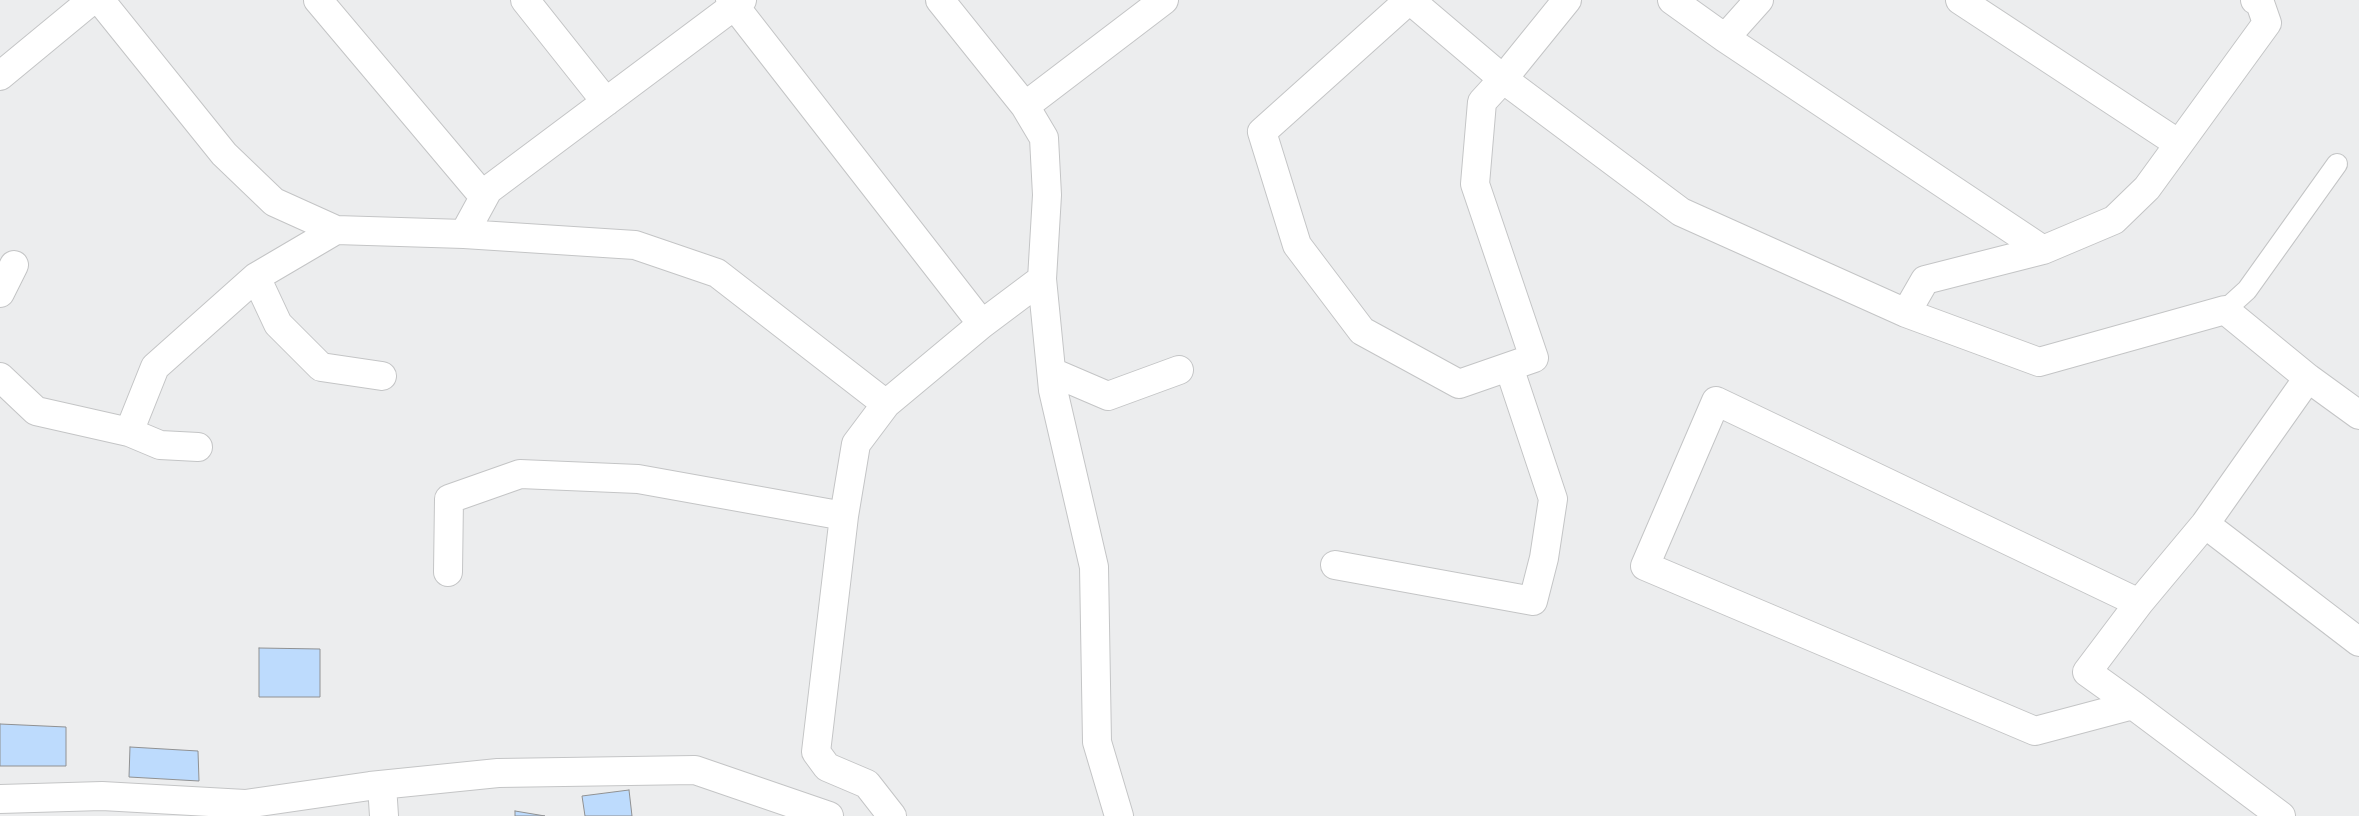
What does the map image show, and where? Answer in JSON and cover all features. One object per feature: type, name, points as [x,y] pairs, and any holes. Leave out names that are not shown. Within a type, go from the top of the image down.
[{"type":"street","points":[[0,76],[92,0]]},
{"type":"street","points":[[100,0],[232,161],[274,202],[336,230],[464,234],[635,245],[717,272],[886,404]]},
{"type":"street","points":[[318,0],[484,198]]},
{"type":"street","points":[[525,0],[606,102]]},
{"type":"street","points":[[940,0],[1025,106],[1044,138],[1047,195],[1042,279],[1053,390],[1094,567],[1097,742],[1119,816]]},
{"type":"street","points":[[1025,106],[1164,0]]},
{"type":"street","points":[[1567,0],[1503,79],[1482,102],[1475,184],[1534,358],[1459,384],[1362,331],[1297,245],[1262,132],[1410,0],[1503,79],[1681,212],[1906,313],[2039,362],[2225,310],[2308,378],[2359,415]]},
{"type":"street","points":[[1672,0],[1725,38],[2043,250]]},
{"type":"street","points":[[1725,38],[1759,0]]},
{"type":"street","points":[[1960,0],[2179,144]]},
{"type":"street","points":[[1906,313],[1926,280],[2043,250],[2114,220],[2147,188],[2267,23],[2260,3],[2255,0]]},
{"type":"street","points":[[464,234],[488,190],[736,2],[982,324]]},
{"type":"street","points":[[129,432],[156,367],[256,277],[336,230]]},
{"type":"street","points":[[0,293],[14,265]]},
{"type":"street","points":[[256,277],[278,324],[321,367],[382,376]]},
{"type":"street","points":[[892,816],[867,784],[827,767],[816,752],[844,516],[856,444],[886,404],[982,324],[1042,279]]},
{"type":"street","points":[[1335,565],[1533,601],[1544,558],[1553,499],[1509,367]]},
{"type":"street","points":[[1052,372],[1108,396],[1179,370]]},
{"type":"street","points":[[2281,816],[2134,705],[2087,672],[2139,603],[2205,524],[2308,378]]},
{"type":"street","points":[[5,392],[36,410],[129,432],[160,445],[198,446]]},
{"type":"street","points":[[2134,705],[2035,731],[1645,566],[1716,401],[2139,603]]},
{"type":"street","points":[[448,572],[450,499],[520,474],[638,479],[844,516]]},
{"type":"street","points":[[2205,524],[2359,642]]},
{"type":"street","points":[[0,799],[102,796],[235,810],[382,785],[498,773],[695,770],[829,816]]},
{"type":"street","points":[[382,785],[384,816]]},
{"type":"lane","points":[[2225,310],[2247,290],[2338,164]]},
{"type":"building","points":[[259,648],[320,649],[320,697],[259,697]]},
{"type":"building","points":[[0,724],[66,727],[66,766],[0,766]]},
{"type":"building","points":[[130,747],[198,751],[199,781],[129,777]]},
{"type":"building","points":[[629,790],[632,816],[585,816],[582,796]]},
{"type":"building","points":[[515,811],[545,816],[515,816]]}]
